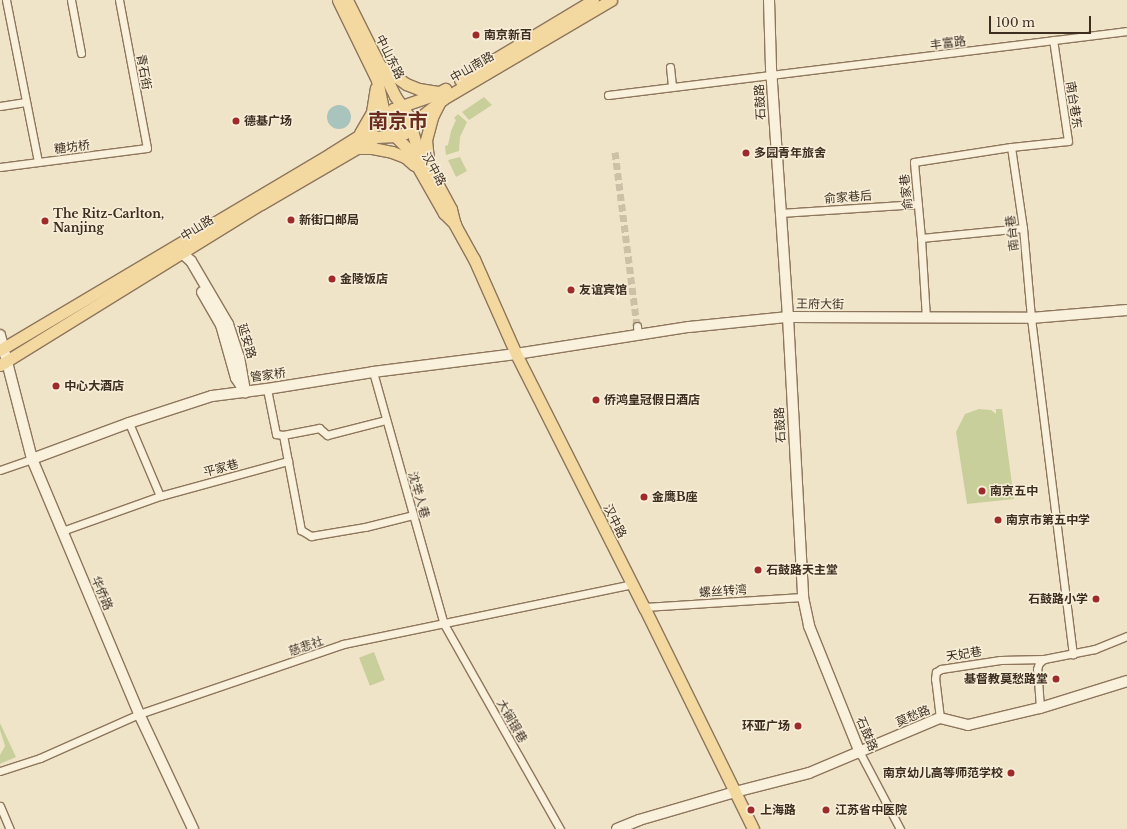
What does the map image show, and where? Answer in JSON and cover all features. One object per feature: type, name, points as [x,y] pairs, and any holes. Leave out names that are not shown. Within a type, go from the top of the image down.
[{"type":"main road","name":"中山东路","points":[[338,0],[375,66],[380,89],[393,110],[408,115],[412,125]]},
{"type":"main road","name":"中山东路","points":[[347,0],[393,110],[392,132]]},
{"type":"main road","name":"中山南路","points":[[412,125],[441,96],[593,0]]},
{"type":"main road","name":"中山南路","points":[[393,110],[441,96],[611,0]]},
{"type":"main road","points":[[375,66],[406,84],[441,96],[435,108],[426,140],[425,170],[400,155],[355,144],[366,126],[372,112],[376,93],[375,66]]},
{"type":"main road","name":"中山路","points":[[3,363],[355,144],[393,110]]},
{"type":"main road","points":[[392,132],[405,133],[412,125]]},
{"type":"main road","name":"汉中路","points":[[412,125],[416,144],[425,170],[444,213],[455,225],[474,260],[516,354],[644,607],[753,829]]},
{"type":"main road","name":"中山路","points":[[2,349],[355,144],[392,132]]},
{"type":"main road","name":"汉中路","points":[[392,132],[425,170]]},
{"type":"street","points":[[6,0],[38,162]]},
{"type":"street","points":[[71,0],[81,53]]},
{"type":"street","name":"青石街","points":[[119,0],[147,148]]},
{"type":"street","name":"石鼓路","points":[[769,0],[771,76],[788,317],[803,596],[809,626],[860,753],[900,829]]},
{"type":"street","name":"丰富路","points":[[608,95],[1127,31]]},
{"type":"street","name":"南台巷东","points":[[1011,147],[1068,141],[1053,40]]},
{"type":"street","points":[[670,67],[672,88]]},
{"type":"street","points":[[0,106],[26,102]]},
{"type":"street","name":"俞家巷","points":[[926,318],[914,162],[1011,147]]},
{"type":"street","name":"南台巷","points":[[1011,147],[1023,228],[1031,318],[1073,654]]},
{"type":"street","name":"糖坊桥","points":[[0,167],[147,148]]},
{"type":"street","name":"俞家巷后","points":[[780,213],[918,204]]},
{"type":"street","points":[[921,238],[1023,228]]},
{"type":"street","name":"延安路","points":[[182,253],[185,264],[218,320],[225,338],[236,378],[245,392]]},
{"type":"street","name":"王府大街","points":[[516,354],[638,331],[788,317],[1031,318],[1127,310]]},
{"type":"street","name":"华侨路","points":[[0,335],[3,363],[32,459],[139,714],[193,829]]},
{"type":"street","name":"管家桥","points":[[32,459],[128,423],[212,396],[373,372],[516,354]]},
{"type":"street","name":"沈举人巷","points":[[373,372],[444,624]]},
{"type":"street","points":[[267,389],[276,434],[283,435],[319,428],[327,436],[386,420]]},
{"type":"street","points":[[128,423],[160,496]]},
{"type":"street","points":[[283,435],[301,530],[310,536],[365,527],[413,516]]},
{"type":"street","points":[[0,470],[32,459]]},
{"type":"street","name":"平家巷","points":[[62,532],[160,496],[288,461]]},
{"type":"street","name":"慈悲社","points":[[0,771],[40,758],[139,714],[343,644],[632,584]]},
{"type":"street","name":"螺丝转湾","points":[[644,607],[803,596]]},
{"type":"street","name":"大锏银巷","points":[[444,624],[560,829]]},
{"type":"street","name":"天妃巷","points":[[940,718],[934,679],[936,672],[941,669],[1000,660],[1044,659],[1073,654],[1095,649],[1127,636]]},
{"type":"street","points":[[1040,708],[1037,669],[1039,663],[1044,659]]},
{"type":"street","name":"莫愁路","points":[[735,792],[809,773],[860,753],[940,718],[968,725],[1040,708],[1127,681]]},
{"type":"street","points":[[617,829],[639,820],[735,792]]},
{"type":"street","points":[[0,806],[10,829]]},
{"type":"street","points":[[0,825],[6,820]]},
{"type":"green space","points":[[484,97],[492,105],[469,120],[462,112]]},
{"type":"green space","points":[[458,114],[467,122],[460,137],[459,151],[446,155],[445,146],[448,145],[451,131],[456,120],[454,118]]},
{"type":"green space","points":[[460,157],[467,171],[456,177],[448,160]]},
{"type":"green space","points":[[979,409],[991,410],[996,414],[996,409],[1002,409],[1014,499],[967,504],[956,432],[965,414]]},
{"type":"green space","points":[[374,652],[385,680],[370,686],[359,658]]},
{"type":"green space","points":[[0,723],[16,757],[0,764],[0,755],[5,746],[0,730]]},
{"type":"water","points":[[339,105],[348,108],[351,117],[348,126],[339,129],[330,126],[327,117],[330,108]]},
{"type":"tunnel","points":[[615,152],[637,326]]},
{"type":"place","name":"南京新百","points":[[476,35]]},
{"type":"place","name":"德基广场","points":[[236,121]]},
{"type":"place","name":"多园青年旅舍","points":[[746,153]]},
{"type":"place","name":"新街口邮局","points":[[291,220]]},
{"type":"place","name":"The Ritz-Carlton, Nanjing","points":[[45,221]]},
{"type":"place","name":"金陵饭店","points":[[332,279]]},
{"type":"place","name":"友谊宾馆","points":[[571,290]]},
{"type":"place","name":"中心大酒店","points":[[56,386]]},
{"type":"place","name":"侨鸿皇冠假日酒店","points":[[596,400]]},
{"type":"place","name":"南京五中","points":[[982,491]]},
{"type":"place","name":"金鹰B座","points":[[644,497]]},
{"type":"place","name":"南京市第五中学","points":[[998,520]]},
{"type":"place","name":"石鼓路天主堂","points":[[758,570]]},
{"type":"place","name":"石鼓路小学","points":[[1096,599]]},
{"type":"place","name":"基督教莫愁路堂","points":[[1056,679]]},
{"type":"place","name":"环亚广场","points":[[798,726]]},
{"type":"place","name":"南京幼儿高等师范学校","points":[[1011,773]]},
{"type":"place","name":"上海路","points":[[751,810]]},
{"type":"place","name":"江苏省中医院","points":[[826,810]]},
{"type":"district","name":"南京市","points":[[398,121]]}]
